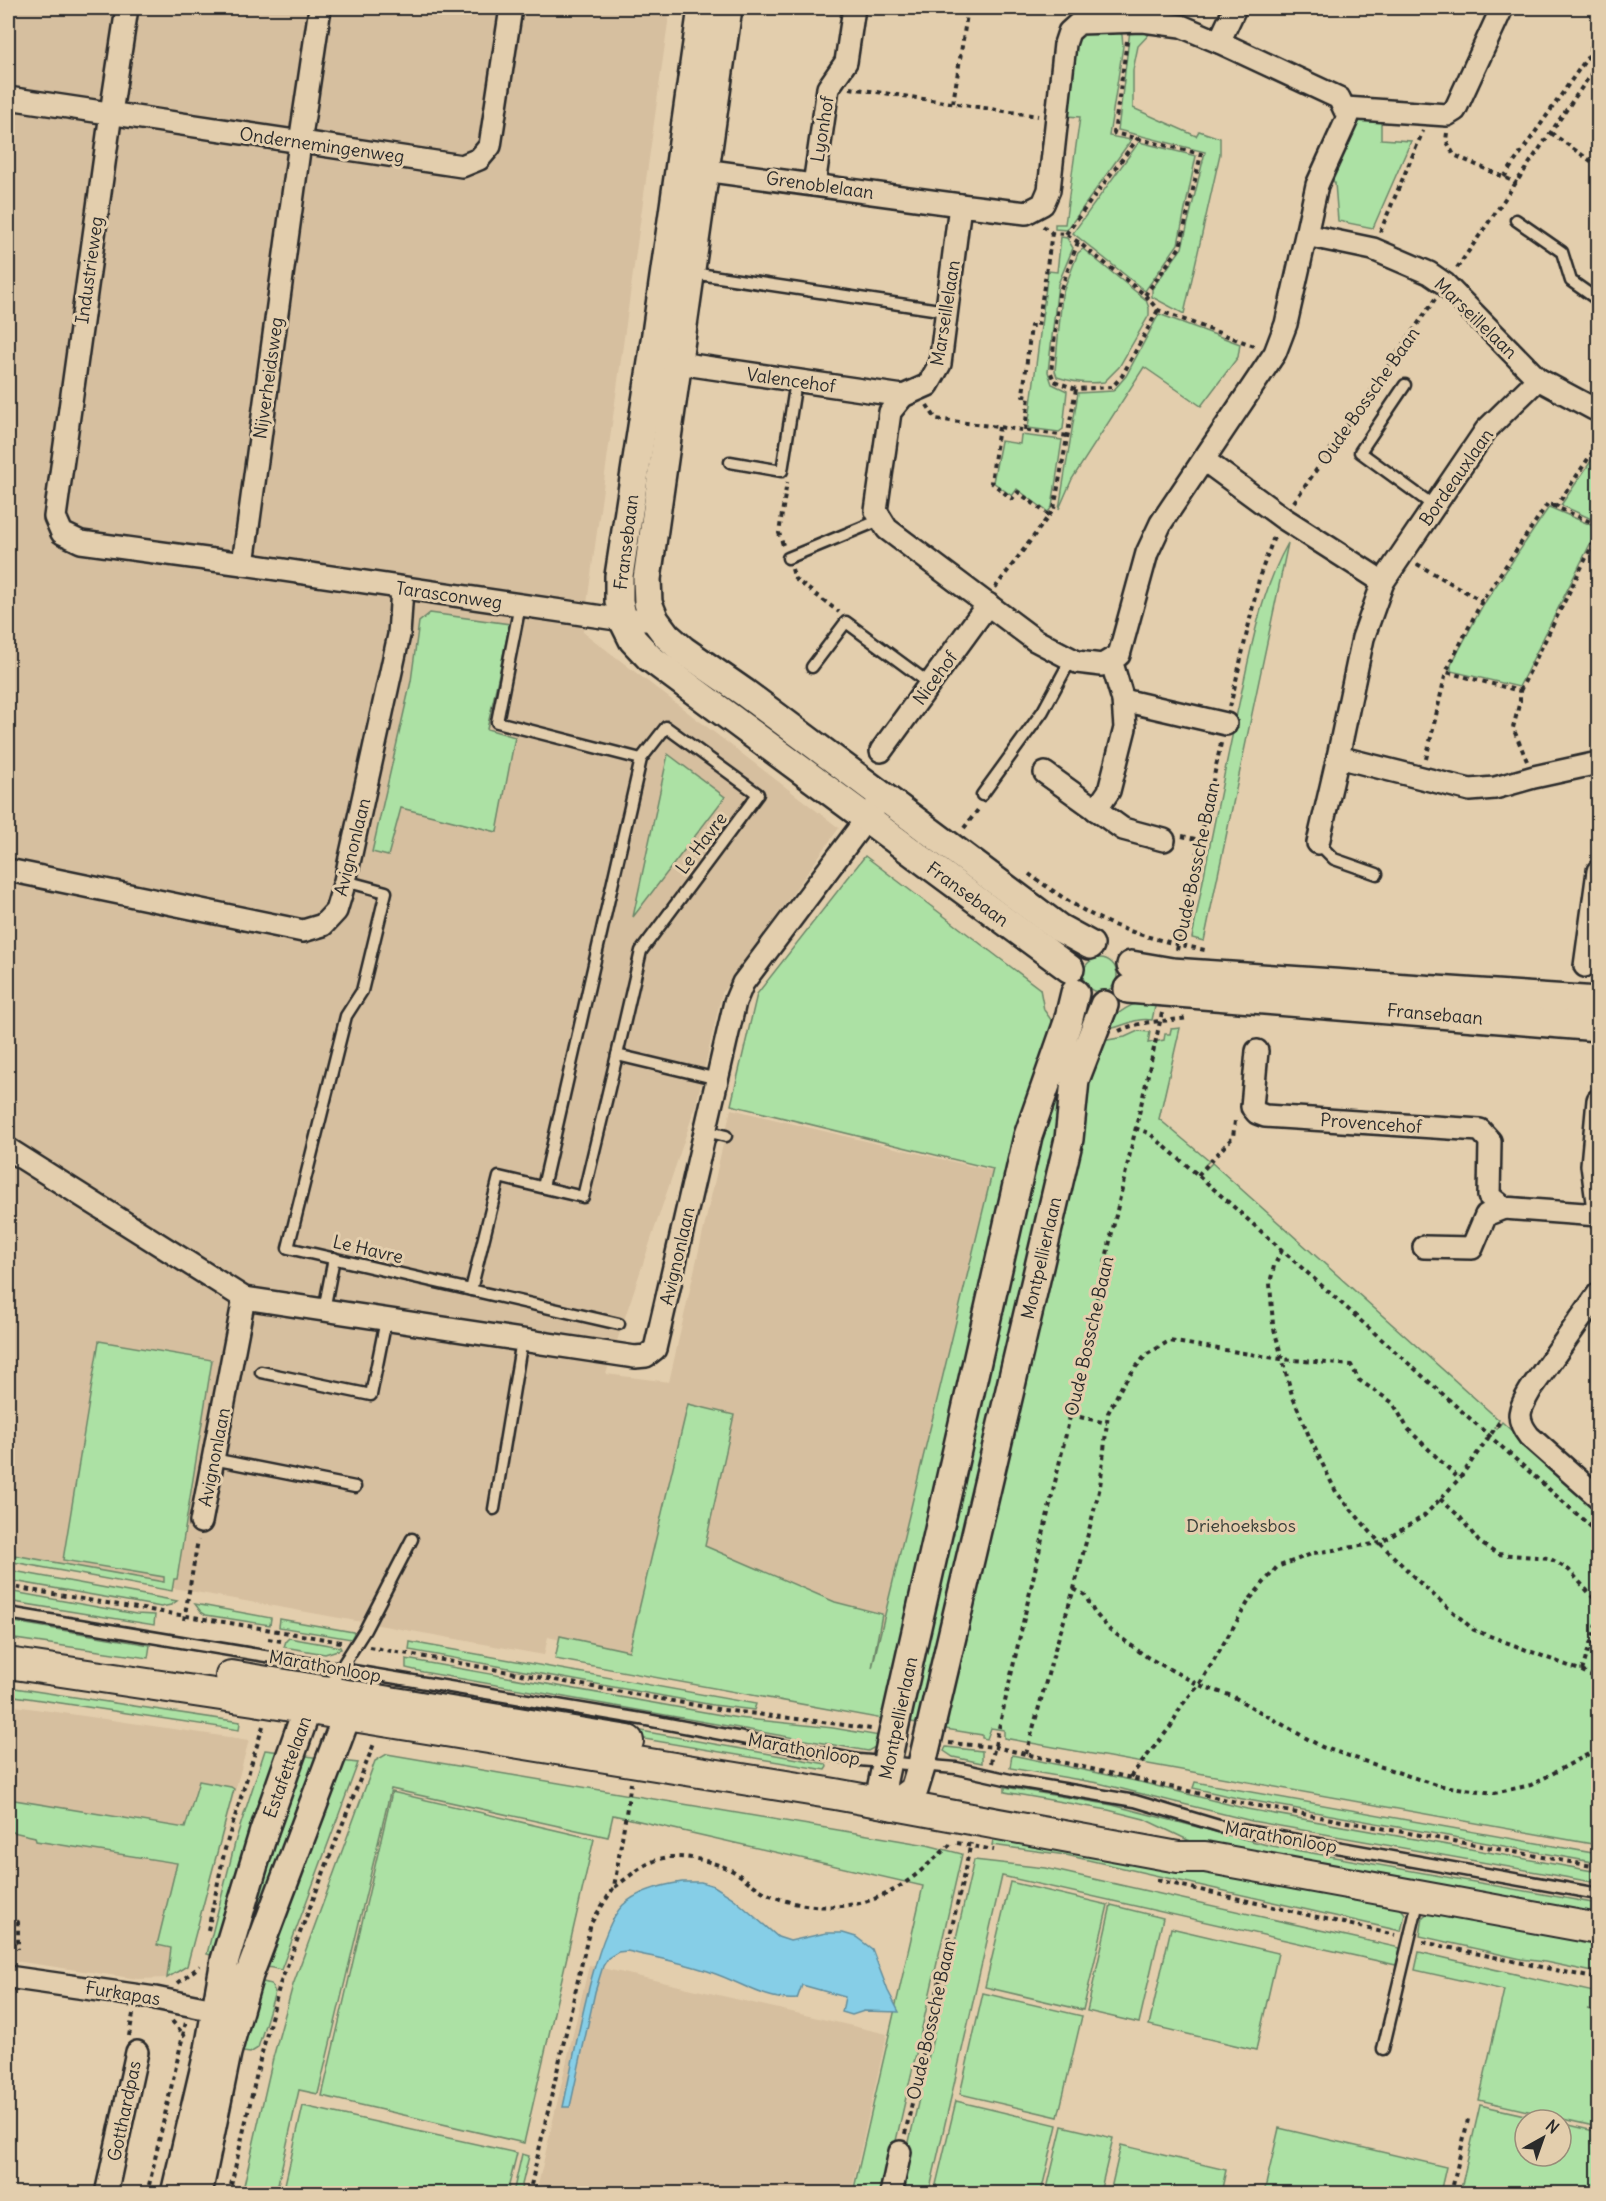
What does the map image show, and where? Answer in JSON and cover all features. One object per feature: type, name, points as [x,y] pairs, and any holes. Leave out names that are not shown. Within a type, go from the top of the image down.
[{"type":"main road","name":"Marathonloop","points":[[8,1643],[325,1689],[900,1781],[1178,1857],[1205,1857],[1599,1929]]},
{"type":"main road","name":"Marathonloop","points":[[8,1663],[271,1703],[325,1689]]},
{"type":"main road","name":"Marathonloop","points":[[325,1689],[346,1715],[381,1722],[835,1794],[900,1781]]},
{"type":"street","name":"Industrieweg","points":[[128,8],[111,113],[56,517],[62,532],[81,542],[243,564]]},
{"type":"street","name":"Nijverheidsweg","points":[[243,564],[320,8]]},
{"type":"street","name":"Ondernemingenweg","points":[[8,98],[462,166],[479,159],[490,146],[511,8]]},
{"type":"street","name":"Fransebaan","points":[[702,8],[693,168],[691,273],[647,579],[648,603],[655,620],[667,636],[683,650],[745,693],[1072,981]]},
{"type":"street","name":"Fransebaan","points":[[728,8],[693,168],[620,576],[619,601],[623,620],[633,640],[650,658],[875,808],[1059,928],[1090,945]]},
{"type":"street","name":"Lyonhof","points":[[814,185],[830,85],[846,63],[854,8]]},
{"type":"street","points":[[1219,42],[1235,8]]},
{"type":"street","points":[[1345,108],[1439,115],[1455,110],[1502,8]]},
{"type":"street","points":[[880,520],[887,529],[1035,640],[1071,659],[1102,665],[1119,655],[1148,553],[1161,523],[1275,353],[1286,324],[1317,185],[1348,117],[1339,98],[1181,26],[1138,17],[1079,23],[1069,32],[1065,44],[1049,190],[1043,204],[1026,213],[960,205]]},
{"type":"street","name":"Grenoblelaan","points":[[693,168],[960,205]]},
{"type":"street","name":"Marseillelaan","points":[[880,520],[876,510],[890,412],[910,394],[928,385],[940,364],[960,205]]},
{"type":"street","name":"Marseillelaan","points":[[1306,235],[1373,249],[1429,273],[1445,284],[1538,379]]},
{"type":"street","name":"Valencehof","points":[[678,363],[796,381],[910,394]]},
{"type":"street","points":[[1538,379],[1594,409],[1599,402]]},
{"type":"street","name":"Bordeauxlaan","points":[[1318,843],[1364,638],[1383,582],[1486,430],[1538,379]]},
{"type":"street","points":[[1204,460],[1283,518],[1383,582]]},
{"type":"street","name":"Tarasconweg","points":[[243,564],[623,620],[655,620]]},
{"type":"street","name":"Avignonlaan","points":[[8,870],[303,931],[323,925],[336,911],[345,880],[399,634],[402,588]]},
{"type":"street","name":"Nicehof","points":[[881,751],[987,603]]},
{"type":"street","points":[[1096,810],[1109,791],[1125,728],[1123,700],[1111,660]]},
{"type":"street","points":[[1123,700],[1226,724]]},
{"type":"street","points":[[1338,757],[1470,790],[1495,788],[1599,763]]},
{"type":"street","points":[[1045,773],[1123,829],[1164,840]]},
{"type":"street","name":"Avignonlaan","points":[[8,1149],[244,1298],[635,1357],[646,1356],[655,1349],[716,1134],[718,1079],[735,1002],[743,983],[875,808]]},
{"type":"street","points":[[1585,966],[1599,871]]},
{"type":"street","points":[[1110,944],[1119,949],[1129,977],[1122,997],[1104,1005],[1093,1005],[1083,1000],[1072,981],[1076,954],[1090,945],[1110,944]]},
{"type":"street","name":"Fransebaan","points":[[1129,977],[1599,1027]]},
{"type":"street","name":"Montpellierlaan","points":[[900,1781],[1028,1136],[1068,1022],[1072,981]]},
{"type":"street","name":"Fransebaan","points":[[1169,982],[1599,1001]]},
{"type":"street","name":"Montpellierlaan","points":[[900,1781],[1069,1139],[1075,1080],[1104,1005]]},
{"type":"street","points":[[1252,1107],[1257,1051]]},
{"type":"street","points":[[1599,1100],[1592,1165],[1599,1209]]},
{"type":"street","name":"Provencehof","points":[[1252,1107],[1257,1113],[1265,1116],[1480,1130],[1490,1141],[1493,1206],[1472,1248],[1424,1247]]},
{"type":"street","points":[[1493,1206],[1599,1215]]},
{"type":"street","points":[[1599,1294],[1531,1389],[1523,1402],[1519,1417],[1522,1427],[1529,1436],[1599,1497]]},
{"type":"street","name":"Avignonlaan","points":[[201,1522],[244,1298]]},
{"type":"street","name":"Estafettelaan","points":[[175,2193],[225,1960],[258,1853],[325,1689]]},
{"type":"street","name":"Estafettelaan","points":[[215,2010],[252,1966],[346,1715]]},
{"type":"street","name":"Furkapas","points":[[8,1977],[136,1995],[215,2010]]},
{"type":"street","name":"Estafettelaan","points":[[198,2193],[227,2053],[215,2010]]},
{"type":"street","name":"Gotthardpas","points":[[106,2193],[137,2052]]},
{"type":"street","points":[[891,2193],[900,2152]]},
{"type":"lane","points":[[1516,220],[1563,252],[1571,281],[1599,300]]},
{"type":"lane","points":[[691,273],[946,311]]},
{"type":"lane","points":[[730,462],[782,471],[796,381]]},
{"type":"lane","points":[[1405,385],[1359,452],[1434,506]]},
{"type":"lane","points":[[788,558],[880,520]]},
{"type":"lane","points":[[520,605],[497,722],[641,759]]},
{"type":"lane","points":[[812,667],[846,622],[930,684]]},
{"type":"lane","points":[[982,795],[1043,711],[1071,659]]},
{"type":"lane","name":"Le Havre","points":[[345,880],[386,892],[362,991],[346,1016],[334,1059],[288,1248],[471,1290],[499,1177],[583,1197],[641,951],[758,794],[666,727],[641,759],[543,1187]]},
{"type":"lane","name":"Bordeauxlaan","points":[[1318,843],[1334,859],[1377,874]]},
{"type":"lane","points":[[617,1055],[718,1079]]},
{"type":"lane","points":[[324,1310],[334,1258]]},
{"type":"lane","points":[[471,1290],[619,1324]]},
{"type":"lane","points":[[261,1372],[371,1395],[386,1320]]},
{"type":"lane","points":[[494,1509],[522,1340]]},
{"type":"lane","points":[[213,1459],[355,1487]]},
{"type":"lane","points":[[325,1689],[356,1644],[412,1539]]},
{"type":"lane","name":"Marathonloop","points":[[8,1613],[279,1658],[325,1689],[395,1678],[646,1720],[859,1760],[900,1781],[956,1768],[1010,1780],[1135,1800],[1219,1826],[1599,1894]]},
{"type":"lane","points":[[1383,2049],[1419,1897]]},
{"type":"path","points":[[954,103],[968,8]]},
{"type":"path","points":[[1504,177],[1589,55],[1598,8]]},
{"type":"path","points":[[1138,17],[1127,40],[1114,133],[1201,154],[1180,247],[1145,295]]},
{"type":"path","name":"Oude Bossche Baan","points":[[994,1747],[1178,945],[1260,575],[1283,518],[1599,64]]},
{"type":"path","points":[[830,85],[1057,119]]},
{"type":"path","points":[[1439,115],[1446,140],[1454,155],[1517,183]]},
{"type":"path","points":[[1373,249],[1439,115]]},
{"type":"path","points":[[1551,134],[1599,166]]},
{"type":"path","points":[[1066,234],[1138,138]]},
{"type":"path","points":[[1026,213],[1052,233],[1066,234],[1078,242],[1145,295],[1158,310],[1275,353]]},
{"type":"path","points":[[1024,430],[1029,396],[1023,395],[1031,326],[1038,326],[1052,233]]},
{"type":"path","points":[[1078,242],[1059,294],[1052,373],[1054,381],[1076,389],[1112,387],[1122,376],[1158,310]]},
{"type":"path","points":[[987,603],[1054,509],[1076,389]]},
{"type":"path","points":[[910,394],[936,419],[1068,436]]},
{"type":"path","points":[[999,427],[991,482],[1012,499],[1017,492],[1050,516]]},
{"type":"path","points":[[1556,507],[1599,444]]},
{"type":"path","points":[[782,471],[787,482],[779,533],[795,579],[841,613],[846,622]]},
{"type":"path","points":[[1421,778],[1446,672],[1482,601],[1548,503],[1599,525]]},
{"type":"path","points":[[1534,777],[1513,728],[1520,701],[1520,691],[1599,534]]},
{"type":"path","points":[[1401,555],[1482,601]]},
{"type":"path","points":[[1446,672],[1520,691]]},
{"type":"path","points":[[964,828],[982,804],[982,795]]},
{"type":"path","points":[[958,824],[973,835]]},
{"type":"path","points":[[1020,868],[1058,894],[1114,925],[1178,945]]},
{"type":"path","points":[[1198,1174],[1233,1137],[1235,1121],[1252,1107]]},
{"type":"path","points":[[1136,1128],[1149,1133],[1198,1174],[1599,1533]]},
{"type":"path","points":[[1282,1250],[1274,1266],[1270,1283],[1273,1325],[1292,1395],[1336,1492],[1380,1544],[1422,1585],[1474,1630],[1599,1679]]},
{"type":"path","points":[[1026,1754],[1074,1589],[1100,1487],[1108,1413],[1116,1397],[1146,1355],[1168,1341],[1281,1359],[1351,1365],[1359,1380],[1393,1403],[1408,1430],[1459,1479]]},
{"type":"path","points":[[1071,1415],[1107,1423]]},
{"type":"path","points":[[1130,1776],[1171,1726],[1181,1706],[1199,1685],[1250,1599],[1277,1567],[1314,1553],[1380,1544],[1424,1516],[1459,1479],[1491,1436]]},
{"type":"path","points":[[1440,1499],[1460,1517],[1479,1542],[1497,1554],[1549,1558],[1569,1570],[1599,1603]]},
{"type":"path","name":"Avignonlaan","points":[[184,1617],[201,1522]]},
{"type":"path","name":"Marathonloop","points":[[8,1586],[135,1610],[356,1644],[711,1708],[773,1716]]},
{"type":"path","points":[[1074,1589],[1085,1595],[1109,1629],[1147,1657],[1199,1685],[1232,1696],[1322,1747],[1436,1785],[1494,1793],[1531,1785],[1599,1749]]},
{"type":"path","points":[[1582,1671],[1599,1618]]},
{"type":"path","points":[[279,1658],[283,1632]]},
{"type":"path","points":[[268,1639],[281,1641]]},
{"type":"path","points":[[395,1678],[403,1653]]},
{"type":"path","name":"Estafettelaan","points":[[207,1934],[225,1849],[271,1703]]},
{"type":"path","points":[[229,2193],[280,1984],[381,1722]]},
{"type":"path","name":"Marathonloop","points":[[994,1747],[1130,1776],[1236,1802],[1599,1867]]},
{"type":"path","points":[[614,1887],[631,1781]]},
{"type":"path","points":[[529,2193],[591,1923],[614,1887],[642,1866],[669,1857],[704,1860],[733,1871],[768,1894],[799,1904],[847,1906],[888,1893],[916,1874],[953,1842]]},
{"type":"path","name":"Oude Bossche Baan","points":[[900,2152],[970,1847],[1004,1852]]},
{"type":"path","points":[[1151,1879],[1410,1939],[1599,1979]]},
{"type":"path","points":[[8,1920],[18,1922],[18,1948]]},
{"type":"path","points":[[147,2193],[215,2010],[203,1955]]},
{"type":"path","name":"Gotthardpas","points":[[136,1995],[128,2042],[137,2052]]},
{"type":"path","points":[[1450,2193],[1468,2115]]},
{"type":"shaded area","points":[[8,8],[670,8],[583,632],[839,828],[722,993],[696,1105],[606,1374],[669,1382],[731,1109],[996,1172],[873,1711],[548,1637],[544,1655],[8,1558]]},
{"type":"shaded area","points":[[8,1705],[249,1740],[187,1966],[167,1978],[138,1979],[8,1960]]},
{"type":"shaded area","points":[[589,1965],[887,2034],[851,2193],[536,2194]]},
{"type":"green space","points":[[1155,28],[1138,46],[1133,70],[1133,108],[1196,136],[1199,131],[1220,138],[1220,154],[1184,314],[1152,297],[1152,289],[1182,248],[1205,152],[1118,130],[1130,30]]},
{"type":"green space","points":[[1118,31],[1122,35],[1123,46],[1109,136],[1131,140],[1067,230],[1055,229],[1055,224],[1065,224],[1080,117],[1066,116],[1078,39],[1082,34]]},
{"type":"green space","points":[[1355,117],[1381,121],[1381,139],[1411,141],[1373,228],[1338,221],[1335,183],[1330,177]]},
{"type":"green space","points":[[1139,142],[1196,156],[1178,244],[1145,291],[1073,233]]},
{"type":"green space","points":[[1061,237],[1067,238],[1073,248],[1058,284],[1048,372],[1052,384],[1067,391],[1063,429],[1059,432],[1028,428],[1048,271],[1057,272]]},
{"type":"green space","points":[[1083,249],[1146,300],[1149,308],[1149,315],[1119,367],[1104,382],[1086,383],[1069,380],[1057,377],[1055,371],[1062,295],[1078,253]]},
{"type":"green space","points":[[1159,314],[1240,344],[1238,357],[1201,406],[1144,367],[1072,479],[1059,509],[1078,393],[1113,391],[1126,376]]},
{"type":"green space","points":[[1021,435],[1062,440],[1052,507],[1048,512],[1017,489],[1012,496],[993,482],[1001,441],[1020,444]]},
{"type":"green space","points":[[1598,451],[1598,522],[1561,505]]},
{"type":"green space","points":[[1549,507],[1598,528],[1519,687],[1451,671],[1451,665],[1483,605]]},
{"type":"green space","points":[[1288,543],[1204,941],[1192,938],[1231,741],[1251,647],[1263,604]]},
{"type":"green space","points":[[430,613],[510,624],[487,729],[515,737],[497,832],[401,808],[388,856],[372,852],[411,681],[419,622]]},
{"type":"green space","points":[[668,754],[725,797],[633,917]]},
{"type":"green space","points":[[865,856],[1040,989],[1044,1010],[1054,1024],[888,1720],[555,1659],[560,1636],[629,1651],[688,1404],[734,1415],[705,1546],[835,1602],[882,1614],[872,1668],[993,1169],[731,1105],[757,994]]},
{"type":"green space","points":[[1100,958],[1112,963],[1117,975],[1112,987],[1100,992],[1088,987],[1083,975],[1088,963]]},
{"type":"green space","points":[[1157,998],[1152,1020],[1138,1020],[1100,1030],[1126,1008]]},
{"type":"green space","name":"Driehoeksbos","points":[[1180,1028],[1159,1119],[1209,1161],[1204,1166],[1206,1169],[1212,1163],[1499,1420],[1495,1427],[1497,1429],[1502,1422],[1598,1509],[1598,1845],[1004,1738],[1004,1730],[991,1728],[987,1739],[982,1738],[982,1735],[939,1728],[1079,1090],[1102,1041],[1125,1037],[1138,1031],[1150,1032],[1148,1043],[1164,1040],[1165,1034],[1170,1034],[1171,1029]]},
{"type":"green space","points":[[1082,1043],[921,1724],[907,1721],[1038,1124]]},
{"type":"green space","points":[[99,1341],[212,1360],[177,1579],[174,1579],[172,1591],[8,1561],[8,1554],[164,1582],[164,1577],[63,1560]]},
{"type":"green space","points":[[8,1570],[177,1601],[161,1607],[8,1580]]},
{"type":"green space","points":[[8,1591],[136,1614],[155,1615],[154,1625],[8,1601]]},
{"type":"green space","points":[[195,1604],[271,1618],[270,1625],[206,1615]]},
{"type":"green space","points":[[280,1619],[354,1633],[351,1639],[279,1627]]},
{"type":"green space","points":[[8,1621],[150,1645],[148,1658],[8,1638]]},
{"type":"green space","points":[[289,1638],[341,1649],[325,1654],[284,1647]]},
{"type":"green space","points":[[410,1642],[756,1704],[754,1710],[713,1705],[409,1650]]},
{"type":"green space","points":[[406,1659],[738,1718],[833,1728],[880,1736],[877,1746],[868,1751],[423,1672],[406,1668]]},
{"type":"green space","points":[[8,1687],[240,1722],[239,1730],[8,1695]]},
{"type":"green space","points":[[402,1688],[826,1764],[827,1767],[825,1770],[400,1697]]},
{"type":"green space","points":[[946,1747],[982,1751],[982,1763],[953,1757],[944,1751]]},
{"type":"green space","points":[[265,1750],[280,1752],[215,1956],[207,1954],[236,1839]]},
{"type":"green space","points":[[387,1754],[927,1845],[962,1854],[884,2193],[853,2193],[923,1886],[613,1815],[608,1837],[391,1789],[318,2094],[299,2090],[276,2193],[242,2194],[273,2058],[293,1985],[375,1761]]},
{"type":"green space","points":[[301,1755],[319,1758],[243,1961],[232,1959]]},
{"type":"green space","points":[[1012,1755],[1140,1782],[1247,1809],[1598,1872],[1598,1883],[1252,1821],[1098,1783],[1010,1768]]},
{"type":"green space","points":[[340,1761],[358,1763],[281,1970],[263,1966]]},
{"type":"green space","points":[[199,1781],[234,1789],[187,1966],[167,1978],[171,1948],[157,1945],[177,1863],[36,1841],[35,1837],[8,1831],[8,1799],[185,1828]]},
{"type":"green space","points":[[1195,1782],[1598,1854],[1598,1863],[1237,1798],[1193,1788]]},
{"type":"green space","points":[[1005,1787],[1112,1805],[1267,1845],[1598,1904],[1598,1920],[1215,1850],[1144,1819],[1108,1810],[1005,1792]]},
{"type":"green space","points":[[392,1792],[594,1839],[524,2143],[322,2096]]},
{"type":"green space","points":[[995,1831],[1397,1903],[1405,1914],[1401,1931],[1066,1855],[992,1845]]},
{"type":"green space","points":[[974,1860],[1045,1868],[1400,1948],[1396,1965],[1002,1876],[929,2193],[897,2194]]},
{"type":"green space","points":[[1010,1882],[1108,1905],[1083,2010],[985,1987]]},
{"type":"green space","points":[[1111,1905],[1163,1918],[1139,2023],[1087,2011]]},
{"type":"green space","points":[[1433,1909],[1598,1939],[1598,1973],[1521,1959],[1420,1936],[1423,1917]]},
{"type":"green space","points":[[1171,1928],[1278,1953],[1256,2050],[1149,2025]]},
{"type":"green space","points":[[1419,1952],[1598,1993],[1598,2011],[1587,2009],[1598,2012],[1598,2127],[1573,2121],[1573,2108],[1514,2108],[1479,2100],[1504,1990],[1415,1970]]},
{"type":"green space","points":[[259,1981],[271,1984],[275,1992],[258,2048],[250,2053],[236,2051]]},
{"type":"green space","points":[[983,1993],[1082,2016],[1058,2117],[960,2094]]},
{"type":"green space","points":[[956,2101],[1057,2125],[1041,2193],[934,2193]]},
{"type":"green space","points":[[1480,2105],[1513,2112],[1513,2168],[1573,2168],[1573,2126],[1598,2132],[1598,2193],[1460,2193]]},
{"type":"green space","points":[[303,2106],[517,2153],[507,2193],[283,2193]]},
{"type":"green space","points":[[1062,2126],[1113,2138],[1100,2193],[1046,2193]]},
{"type":"green space","points":[[1279,2128],[1446,2167],[1440,2193],[1264,2193]]},
{"type":"green space","points":[[1121,2145],[1226,2170],[1221,2193],[1110,2193]]},
{"type":"green space","points":[[522,2154],[529,2156],[520,2193],[513,2193]]},
{"type":"water","points":[[682,1882],[701,1882],[714,1886],[733,1898],[778,1937],[790,1941],[826,1933],[843,1933],[856,1937],[872,1949],[888,1991],[899,2012],[864,2011],[852,2015],[842,2012],[845,1997],[802,1985],[797,1999],[786,1999],[754,1991],[692,1966],[627,1951],[618,1952],[608,1958],[603,1966],[595,1992],[570,2107],[563,2107],[594,1970],[613,1920],[623,1905],[643,1892]]}]
